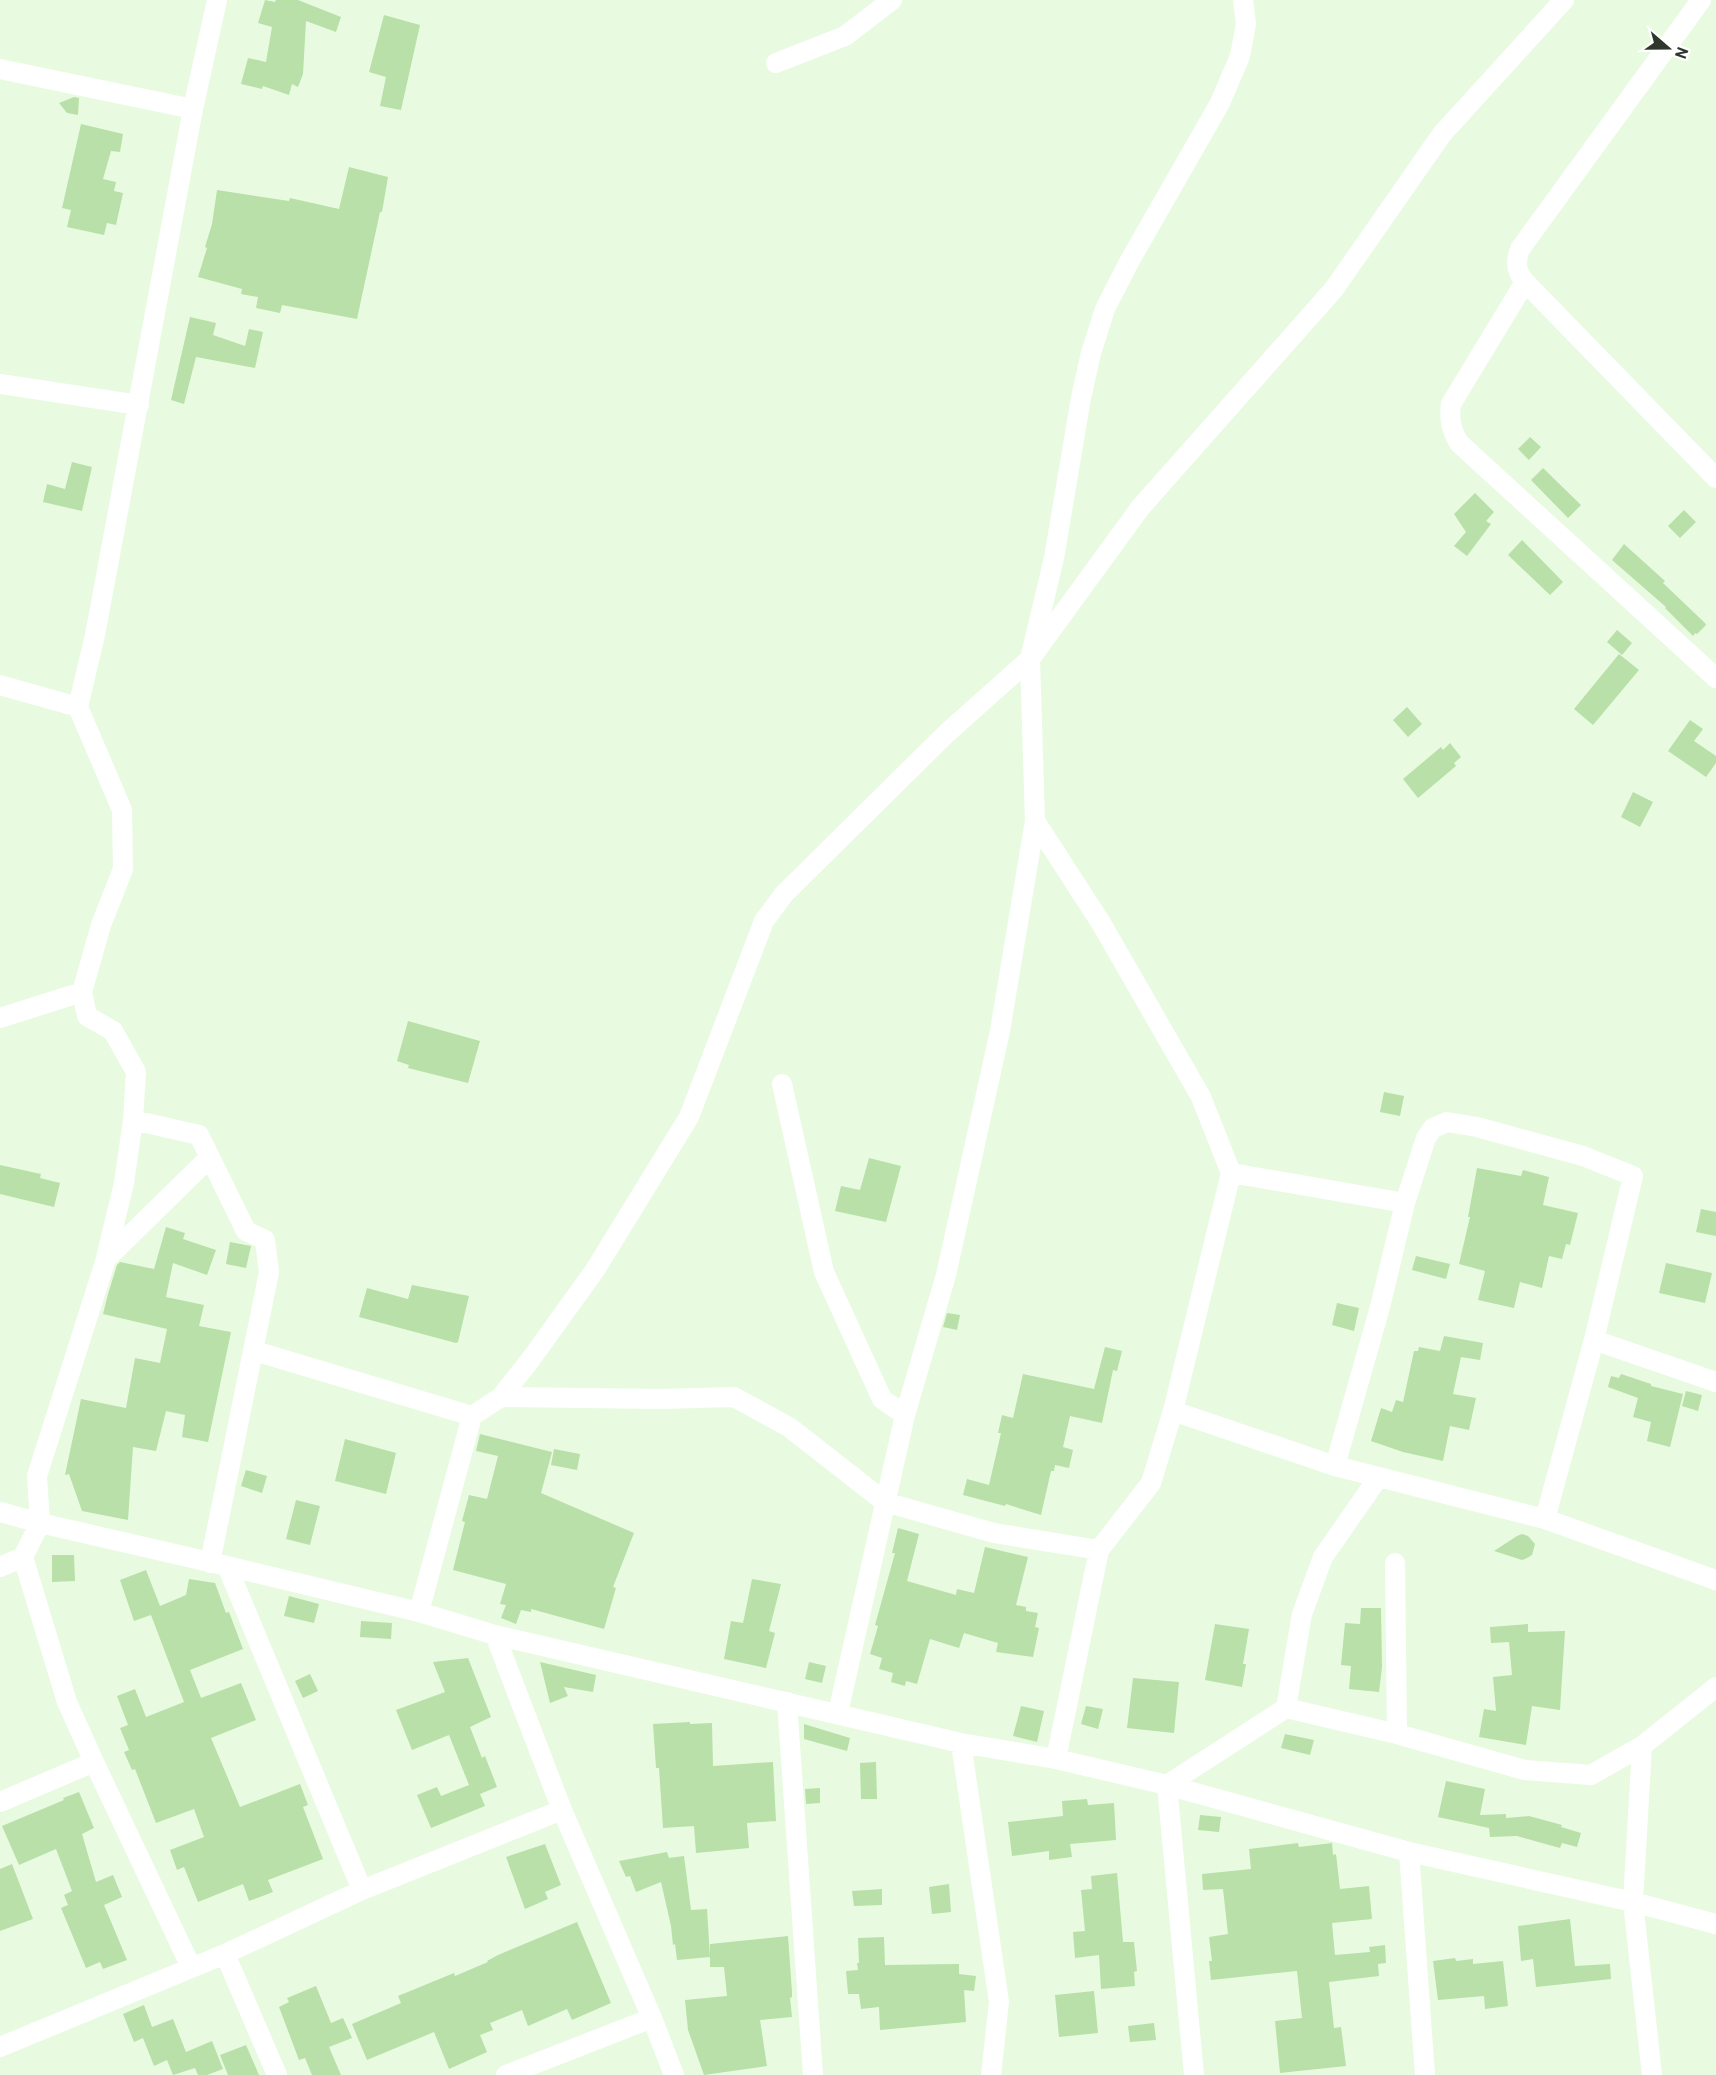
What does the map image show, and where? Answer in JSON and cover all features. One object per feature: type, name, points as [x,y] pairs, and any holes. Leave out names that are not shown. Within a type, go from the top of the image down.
[{"type":"street","points":[[0,1567],[23,1557],[40,1523],[37,1476],[106,1259],[124,1183],[133,1120],[136,1072],[113,1031],[87,1016],[82,992],[102,925],[123,869],[123,857],[122,810],[78,707],[95,635],[193,109],[217,0]]},
{"type":"street","points":[[776,63],[845,36],[892,0]]},
{"type":"street","points":[[838,1713],[905,1415],[946,1275],[1000,1031],[1035,821],[1030,659],[1054,558],[1081,398],[1091,353],[1105,309],[1129,262],[1220,103],[1240,56],[1246,24],[1243,0]]},
{"type":"street","points":[[419,1612],[472,1416],[501,1397],[531,1359],[595,1270],[689,1117],[764,921],[784,894],[947,733],[1030,659],[1140,508],[1334,289],[1442,134],[1564,0]]},
{"type":"street","points":[[1701,0],[1520,249],[1516,267],[1525,282],[1716,478]]},
{"type":"street","points":[[0,69],[193,109]]},
{"type":"street","points":[[1525,282],[1451,404],[1449,417],[1452,431],[1459,443],[1716,678]]},
{"type":"street","points":[[0,384],[139,405]]},
{"type":"street","points":[[0,685],[78,707]]},
{"type":"street","points":[[1035,821],[1101,923],[1201,1097],[1232,1173],[1173,1411],[1151,1483],[1099,1550],[1056,1760]]},
{"type":"street","points":[[0,1018],[82,992]]},
{"type":"street","points":[[782,1084],[824,1272],[882,1399],[905,1415]]},
{"type":"street","points":[[133,1120],[199,1135],[246,1231],[265,1240],[270,1272],[219,1564],[362,1890]]},
{"type":"street","points":[[1335,1466],[1380,1307],[1405,1203],[1426,1138],[1433,1128],[1447,1122],[1477,1127],[1583,1155],[1634,1176],[1594,1340],[1545,1519]]},
{"type":"street","points":[[106,1259],[209,1158]]},
{"type":"street","points":[[1232,1173],[1405,1203]]},
{"type":"street","points":[[1594,1340],[1716,1382]]},
{"type":"street","points":[[255,1351],[472,1416]]},
{"type":"street","points":[[501,1397],[660,1399],[734,1396],[789,1427],[885,1502],[994,1533],[1099,1550]]},
{"type":"street","points":[[1173,1411],[1335,1466],[1545,1519],[1716,1580]]},
{"type":"street","points":[[1286,1708],[1302,1614],[1323,1557],[1378,1478]]},
{"type":"street","points":[[0,1512],[419,1612],[495,1635],[961,1743],[1056,1760],[1167,1785],[1409,1852],[1633,1902],[1716,1924]]},
{"type":"street","points":[[23,1557],[67,1702],[191,1967]]},
{"type":"street","points":[[1395,1563],[1397,1734]]},
{"type":"street","points":[[495,1635],[561,1810],[652,2018],[674,2075]]},
{"type":"street","points":[[1167,1785],[1286,1708],[1397,1734],[1525,1770],[1591,1775],[1642,1746],[1716,1687]]},
{"type":"street","points":[[787,1702],[813,2075]]},
{"type":"street","points":[[961,1743],[999,2002],[991,2075]]},
{"type":"street","points":[[1642,1746],[1633,1902],[1652,2075]]},
{"type":"street","points":[[0,1802],[94,1762]]},
{"type":"street","points":[[1167,1785],[1194,2075]]},
{"type":"street","points":[[0,2047],[225,1954],[362,1890],[561,1810]]},
{"type":"street","points":[[1409,1852],[1425,2075]]},
{"type":"street","points":[[225,1954],[277,2075]]},
{"type":"street","points":[[506,2075],[652,2018]]},
{"type":"building","points":[[265,0],[275,2],[276,0],[298,0],[341,17],[336,32],[306,21],[303,74],[298,87],[292,84],[289,95],[263,86],[262,89],[241,84],[248,58],[266,62],[272,27],[258,23]]},
{"type":"building","points":[[384,15],[420,25],[401,110],[380,106],[386,77],[369,72]]},
{"type":"building","points":[[74,97],[79,98],[78,115],[67,113],[59,103]]},
{"type":"building","points":[[81,124],[123,134],[120,152],[111,151],[103,179],[116,182],[114,191],[123,193],[116,225],[107,223],[104,235],[67,227],[71,210],[62,208]]},
{"type":"building","points":[[349,167],[388,177],[357,319],[282,305],[280,313],[256,308],[258,297],[241,294],[242,289],[198,277],[207,248],[205,247],[212,224],[217,190],[289,201],[290,198],[339,209]]},
{"type":"building","points":[[190,317],[216,323],[213,335],[245,346],[249,329],[263,332],[255,368],[196,357],[184,404],[171,400]]},
{"type":"building","points":[[1530,437],[1541,447],[1529,460],[1518,449]]},
{"type":"building","points":[[72,462],[92,467],[82,511],[43,502],[47,484],[65,489]]},
{"type":"building","points":[[1543,468],[1581,505],[1568,518],[1531,480]]},
{"type":"building","points":[[1475,493],[1494,512],[1486,521],[1491,524],[1467,556],[1454,546],[1466,532],[1454,514]]},
{"type":"building","points":[[1684,510],[1696,522],[1680,538],[1668,526]]},
{"type":"building","points":[[1522,540],[1563,582],[1550,595],[1508,555]]},
{"type":"building","points":[[1624,544],[1665,581],[1663,583],[1705,623],[1706,625],[1697,634],[1693,636],[1666,607],[1612,560]]},
{"type":"building","points":[[1617,630],[1632,643],[1622,655],[1607,642]]},
{"type":"building","points":[[1619,654],[1639,670],[1593,725],[1574,709]]},
{"type":"building","points":[[1407,707],[1422,724],[1408,737],[1393,720]]},
{"type":"building","points":[[1690,720],[1703,729],[1694,741],[1716,756],[1716,763],[1706,777],[1668,751]]},
{"type":"building","points":[[1450,743],[1461,757],[1454,763],[1456,766],[1418,798],[1403,779],[1441,747],[1443,750]]},
{"type":"building","points":[[1633,792],[1653,802],[1640,827],[1621,817]]},
{"type":"building","points":[[408,1021],[480,1041],[468,1083],[408,1068],[409,1065],[397,1061]]},
{"type":"building","points":[[1384,1092],[1404,1096],[1400,1116],[1380,1112]]},
{"type":"building","points":[[869,1158],[901,1166],[886,1222],[835,1211],[841,1186],[860,1190]]},
{"type":"building","points":[[0,1165],[41,1174],[40,1178],[60,1183],[54,1207],[0,1194]]},
{"type":"building","points":[[1477,1168],[1521,1176],[1523,1170],[1549,1177],[1543,1205],[1578,1213],[1570,1245],[1566,1244],[1562,1259],[1549,1256],[1542,1288],[1520,1282],[1514,1308],[1478,1300],[1485,1271],[1459,1264],[1470,1217],[1468,1217]]},
{"type":"building","points":[[1701,1209],[1716,1212],[1716,1236],[1696,1232]]},
{"type":"building","points":[[166,1227],[185,1233],[183,1239],[216,1250],[207,1275],[173,1263],[166,1297],[204,1305],[199,1326],[231,1332],[208,1442],[182,1437],[185,1415],[166,1411],[156,1451],[133,1447],[128,1520],[82,1511],[69,1474],[65,1475],[81,1399],[126,1408],[135,1358],[160,1363],[167,1329],[103,1314],[108,1294],[120,1262],[154,1269]]},
{"type":"building","points":[[230,1242],[251,1246],[246,1268],[226,1264]]},
{"type":"building","points":[[1416,1256],[1450,1264],[1446,1279],[1412,1270]]},
{"type":"building","points":[[1666,1263],[1712,1273],[1705,1303],[1659,1293]]},
{"type":"building","points":[[412,1285],[469,1296],[458,1342],[359,1317],[367,1288],[408,1299]]},
{"type":"building","points":[[1337,1303],[1359,1308],[1354,1331],[1332,1325]]},
{"type":"building","points":[[947,1313],[960,1315],[957,1330],[943,1327]]},
{"type":"building","points":[[1444,1336],[1483,1343],[1480,1360],[1461,1357],[1453,1394],[1476,1398],[1469,1430],[1450,1426],[1443,1461],[1403,1452],[1371,1441],[1381,1408],[1392,1412],[1396,1400],[1403,1402],[1414,1351],[1418,1351],[1419,1347],[1440,1351]]},
{"type":"building","points":[[1105,1347],[1122,1351],[1117,1371],[1113,1370],[1102,1423],[1070,1416],[1063,1447],[1073,1450],[1069,1468],[1055,1465],[1054,1471],[1051,1471],[1041,1515],[1006,1504],[1005,1506],[963,1495],[967,1479],[989,1485],[1001,1433],[998,1433],[1002,1415],[1013,1418],[1023,1374],[1094,1389]]},
{"type":"building","points":[[1621,1374],[1651,1384],[1651,1386],[1683,1394],[1670,1447],[1647,1441],[1651,1422],[1633,1417],[1638,1398],[1608,1387],[1611,1376],[1619,1378]]},
{"type":"building","points":[[1686,1391],[1702,1395],[1698,1411],[1682,1406]]},
{"type":"building","points":[[480,1434],[552,1452],[541,1493],[634,1533],[613,1587],[616,1588],[604,1629],[531,1609],[531,1612],[521,1610],[516,1624],[501,1618],[506,1605],[500,1604],[506,1584],[453,1570],[469,1495],[487,1499],[498,1456],[476,1451]]},
{"type":"building","points":[[345,1439],[396,1453],[386,1494],[335,1481]]},
{"type":"building","points":[[554,1449],[580,1454],[577,1470],[551,1465]]},
{"type":"building","points":[[246,1470],[267,1476],[262,1493],[241,1486]]},
{"type":"building","points":[[296,1500],[320,1506],[310,1545],[286,1539]]},
{"type":"building","points":[[898,1528],[919,1534],[907,1581],[956,1595],[957,1589],[974,1593],[985,1547],[1028,1557],[1016,1605],[1026,1607],[1026,1611],[1038,1613],[1035,1627],[1039,1628],[1033,1657],[996,1652],[998,1643],[964,1633],[959,1648],[930,1639],[917,1684],[906,1681],[905,1686],[891,1682],[893,1673],[879,1669],[882,1658],[870,1654],[878,1626],[875,1625],[895,1553],[892,1553]]},
{"type":"building","points":[[1522,1534],[1528,1536],[1535,1544],[1532,1555],[1522,1560],[1494,1551],[1517,1536]]},
{"type":"building","points":[[52,1555],[74,1555],[75,1581],[52,1582]]},
{"type":"building","points":[[146,1570],[160,1606],[186,1595],[189,1579],[215,1583],[226,1613],[229,1612],[243,1649],[190,1670],[201,1698],[241,1683],[256,1720],[211,1738],[240,1807],[300,1784],[308,1805],[303,1807],[323,1859],[268,1880],[273,1892],[249,1901],[243,1884],[198,1902],[184,1867],[177,1870],[170,1850],[204,1837],[194,1809],[156,1823],[135,1769],[132,1770],[124,1752],[129,1750],[120,1728],[128,1725],[117,1696],[135,1689],[146,1717],[184,1702],[151,1615],[134,1621],[120,1580]]},
{"type":"building","points":[[752,1579],[781,1584],[769,1631],[775,1633],[766,1668],[724,1659],[731,1621],[743,1623]]},
{"type":"building","points":[[289,1596],[319,1604],[314,1623],[284,1616]]},
{"type":"building","points":[[1361,1608],[1381,1608],[1382,1667],[1379,1692],[1349,1689],[1351,1666],[1341,1665],[1345,1623],[1360,1624]]},
{"type":"building","points":[[361,1621],[392,1623],[391,1639],[360,1637]]},
{"type":"building","points":[[1215,1624],[1249,1629],[1242,1687],[1205,1680]]},
{"type":"building","points":[[1528,1624],[1528,1632],[1565,1631],[1560,1710],[1532,1706],[1526,1745],[1479,1737],[1484,1709],[1496,1711],[1493,1677],[1512,1675],[1509,1642],[1491,1643],[1490,1627]]},
{"type":"building","points":[[468,1658],[491,1717],[470,1727],[497,1787],[480,1794],[485,1806],[431,1828],[417,1795],[437,1787],[441,1796],[469,1785],[449,1735],[412,1750],[396,1710],[445,1692],[433,1662]]},
{"type":"building","points":[[540,1662],[596,1675],[593,1692],[564,1687],[568,1696],[550,1703]]},
{"type":"building","points":[[809,1662],[826,1666],[822,1683],[805,1679]]},
{"type":"building","points":[[310,1674],[318,1691],[303,1698],[295,1681]]},
{"type":"building","points":[[1133,1678],[1179,1682],[1174,1733],[1127,1728]]},
{"type":"building","points":[[1021,1706],[1044,1711],[1037,1742],[1013,1736]]},
{"type":"building","points":[[1086,1706],[1103,1709],[1098,1729],[1081,1724]]},
{"type":"building","points":[[690,1722],[690,1724],[712,1723],[713,1766],[773,1762],[776,1821],[747,1823],[749,1848],[696,1853],[694,1826],[663,1828],[653,1724]]},
{"type":"building","points":[[804,1724],[850,1738],[847,1751],[804,1739]]},
{"type":"building","points":[[1285,1734],[1314,1740],[1310,1755],[1281,1748]]},
{"type":"building","points":[[876,1762],[877,1799],[861,1799],[860,1763]]},
{"type":"building","points":[[1446,1781],[1485,1789],[1480,1815],[1506,1814],[1506,1818],[1529,1816],[1562,1825],[1561,1827],[1581,1833],[1577,1847],[1562,1843],[1560,1848],[1517,1836],[1490,1837],[1489,1828],[1438,1817]]},
{"type":"building","points":[[820,1788],[820,1803],[806,1804],[805,1789]]},
{"type":"building","points":[[79,1792],[94,1828],[82,1834],[96,1882],[113,1875],[122,1897],[104,1905],[127,1960],[103,1969],[100,1962],[86,1968],[61,1908],[68,1905],[64,1895],[72,1891],[56,1849],[19,1865],[2,1826]]},
{"type":"building","points":[[1087,1799],[1088,1805],[1114,1803],[1116,1840],[1070,1844],[1072,1857],[1049,1860],[1049,1851],[1012,1856],[1008,1822],[1063,1816],[1062,1801]]},
{"type":"building","points":[[1200,1815],[1221,1817],[1219,1832],[1198,1830]]},
{"type":"building","points":[[1298,1843],[1299,1847],[1332,1843],[1333,1855],[1336,1854],[1340,1889],[1369,1886],[1372,1919],[1332,1923],[1335,1955],[1370,1952],[1369,1947],[1385,1945],[1386,1963],[1378,1964],[1379,1976],[1329,1982],[1334,2028],[1341,2027],[1346,2066],[1280,2073],[1275,2021],[1302,2018],[1297,1971],[1211,1980],[1209,1961],[1212,1961],[1209,1937],[1228,1934],[1223,1889],[1203,1890],[1202,1874],[1251,1869],[1249,1849]]},
{"type":"building","points":[[545,1844],[561,1885],[545,1892],[548,1899],[525,1909],[506,1857]]},
{"type":"building","points":[[667,1852],[669,1858],[684,1856],[691,1910],[707,1909],[710,1957],[677,1960],[661,1882],[636,1892],[630,1876],[626,1877],[619,1861]]},
{"type":"building","points":[[12,1864],[33,1919],[0,1931],[0,1869]]},
{"type":"building","points":[[1117,1873],[1123,1942],[1134,1942],[1137,1971],[1134,1972],[1135,1986],[1101,1989],[1099,1955],[1075,1958],[1073,1932],[1085,1931],[1081,1890],[1092,1889],[1091,1876]]},
{"type":"building","points":[[949,1884],[951,1912],[932,1914],[929,1887]]},
{"type":"building","points":[[882,1889],[882,1905],[854,1906],[852,1891]]},
{"type":"building","points":[[1570,1919],[1575,1966],[1610,1964],[1611,1979],[1536,1987],[1533,1959],[1521,1961],[1518,1926]]},
{"type":"building","points":[[577,1922],[611,2003],[572,2020],[567,2009],[528,2026],[522,2010],[490,2023],[493,2030],[480,2035],[487,2052],[449,2069],[434,2032],[367,2060],[352,2024],[401,2003],[398,1996],[454,1973],[455,1976]]},
{"type":"building","points":[[788,1936],[792,2017],[760,2020],[767,2066],[704,2075],[688,2030],[685,2000],[727,1996],[724,1967],[710,1967],[710,1944]]},
{"type":"building","points":[[884,1937],[885,1965],[959,1964],[959,1974],[976,1976],[974,1991],[964,1990],[966,2022],[880,2030],[879,2007],[861,2009],[859,1994],[848,1994],[846,1971],[858,1970],[858,1938]]},
{"type":"building","points":[[1455,1958],[1456,1961],[1473,1959],[1473,1964],[1503,1961],[1508,2006],[1485,2009],[1484,1996],[1438,2000],[1433,1961]]},
{"type":"building","points":[[316,1986],[331,2023],[343,2018],[352,2038],[329,2047],[341,2075],[312,2075],[305,2058],[299,2060],[279,2007],[289,2002],[287,1998]]},
{"type":"building","points":[[1094,1991],[1098,2033],[1059,2037],[1055,1995]]},
{"type":"building","points":[[144,2005],[152,2027],[173,2019],[186,2052],[212,2041],[223,2069],[207,2075],[198,2075],[195,2068],[173,2075],[167,2060],[154,2066],[143,2038],[134,2042],[123,2014]]},
{"type":"building","points":[[1154,2023],[1156,2040],[1130,2042],[1128,2026]]},
{"type":"building","points":[[246,2045],[259,2075],[228,2075],[220,2055]]}]
